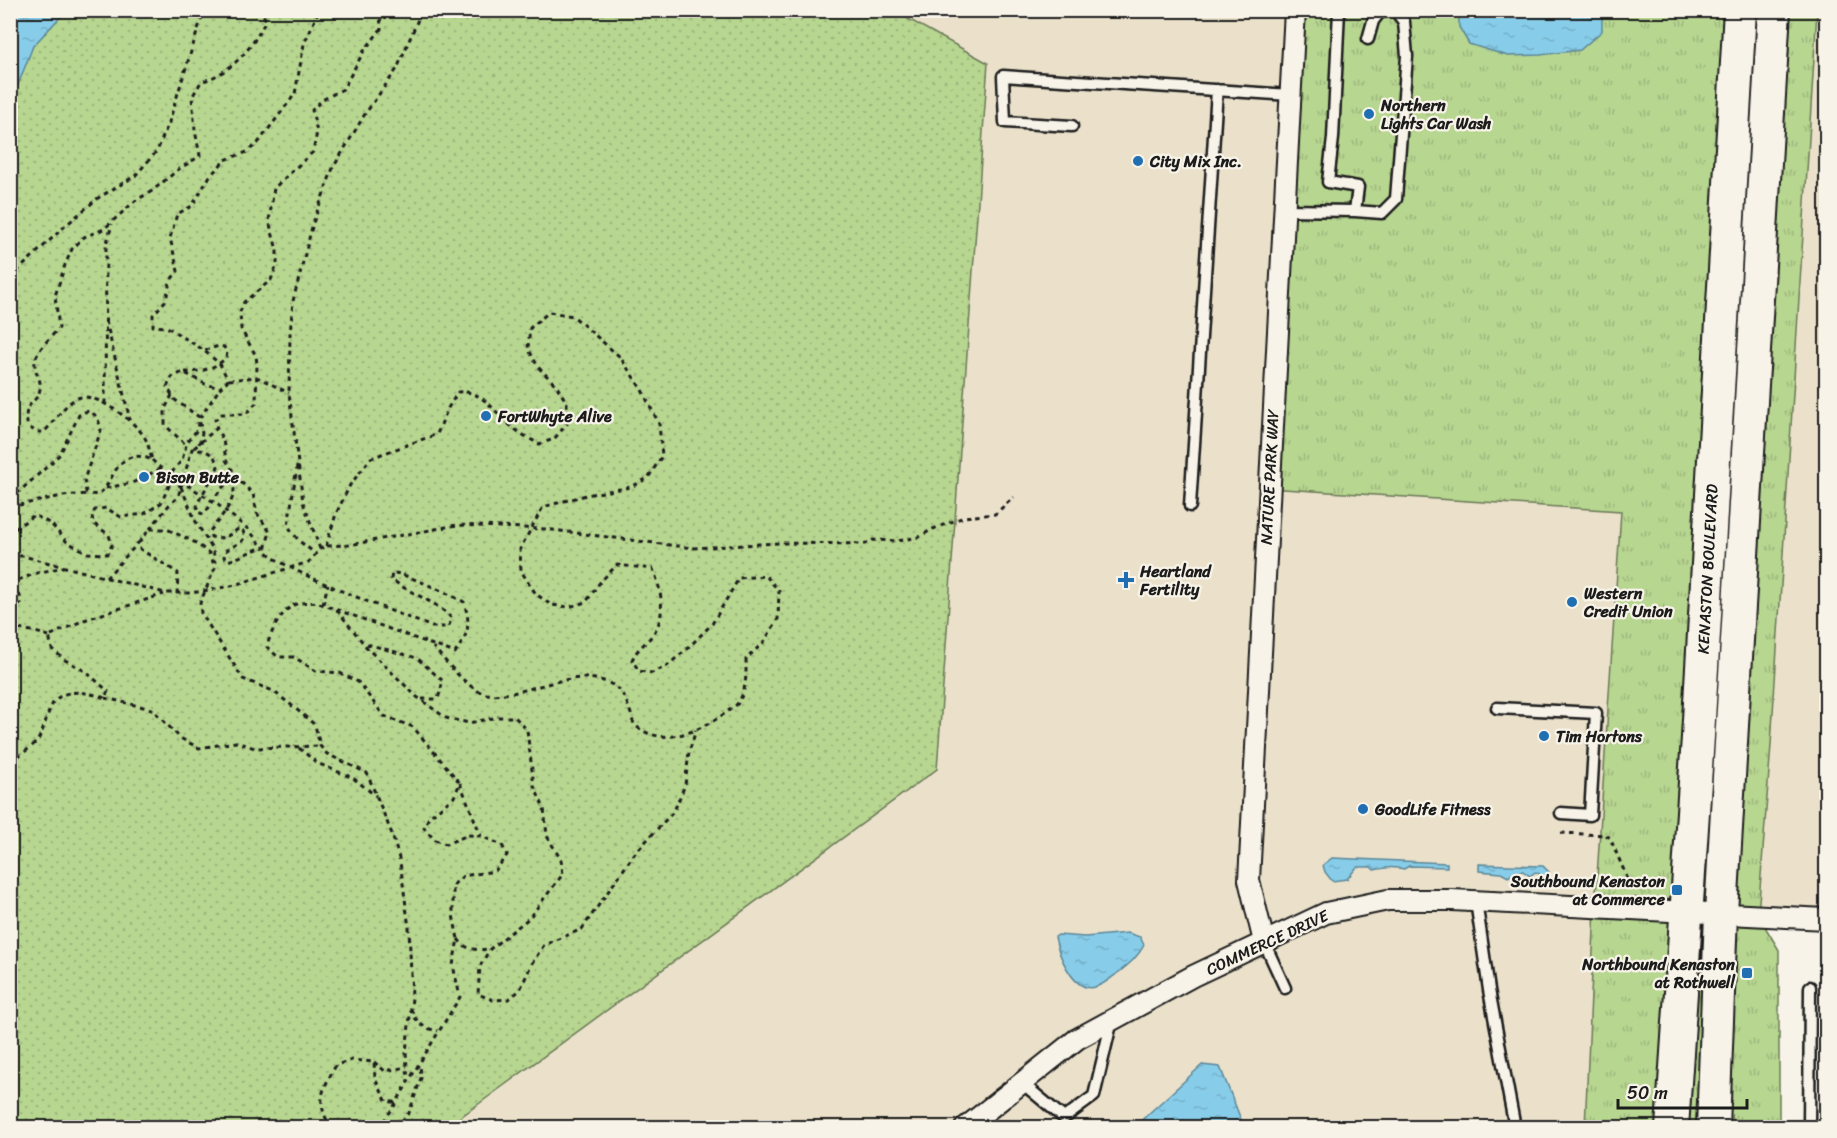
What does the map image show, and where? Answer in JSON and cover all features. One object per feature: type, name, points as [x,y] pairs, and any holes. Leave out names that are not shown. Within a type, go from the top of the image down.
[{"type":"main road","name":"KENASTON BOULEVARD","points":[[1672,1128],[1687,912],[1740,10]]},
{"type":"main road","name":"KENASTON BOULEVARD","points":[[1713,1128],[1720,913],[1774,10]]},
{"type":"street","name":"NATURE PARK WAY","points":[[1264,942],[1248,880],[1295,10]]},
{"type":"street","name":"COMMERCE DRIVE","points":[[965,1128],[1077,1039],[1112,1018],[1193,976],[1326,913],[1388,900],[1476,901],[1827,919]]},
{"type":"lane","points":[[1339,10],[1333,138],[1328,182],[1358,187],[1355,211]]},
{"type":"lane","points":[[1284,210],[1382,213],[1396,199],[1407,56],[1404,22],[1391,11],[1380,12],[1373,21],[1368,39]]},
{"type":"lane","points":[[1072,126],[1005,122],[1003,76],[1291,95]]},
{"type":"lane","points":[[1190,507],[1217,90]]},
{"type":"lane","points":[[1497,708],[1596,713],[1590,815],[1561,813]]},
{"type":"lane","points":[[1476,901],[1489,990],[1515,1128]]},
{"type":"lane","points":[[1264,942],[1286,988]]},
{"type":"lane","points":[[1809,1128],[1810,987]]},
{"type":"lane","points":[[1022,1083],[1064,1118],[1094,1096],[1112,1018]]},
{"type":"path","points":[[10,278],[98,198],[135,176],[157,151],[169,122],[204,10]]},
{"type":"path","points":[[152,460],[146,439],[130,422],[94,398],[79,397],[60,411],[44,432],[37,432],[28,427],[27,409],[40,391],[40,379],[35,366],[40,349],[59,328],[56,296],[72,249],[84,237],[104,229],[135,201],[200,156],[192,97],[201,82],[215,78],[237,62],[256,41],[266,20],[260,10]]},
{"type":"path","points":[[228,380],[220,364],[204,350],[167,327],[153,326],[153,315],[166,300],[170,281],[178,271],[170,231],[177,214],[192,206],[210,176],[225,160],[247,152],[258,143],[296,94],[304,44],[319,10]]},
{"type":"path","points":[[192,449],[206,451],[214,456],[218,467],[197,504],[198,513],[203,514],[210,508],[217,492],[224,484],[231,482],[234,485],[235,492],[226,512],[210,531],[211,537],[219,539],[238,529],[243,531],[245,537],[241,542],[225,550],[224,557],[227,561],[264,547],[270,532],[257,513],[254,495],[238,479],[226,460],[223,440],[216,429],[215,420],[222,414],[246,414],[256,403],[256,356],[241,329],[240,312],[244,302],[271,280],[277,265],[277,250],[269,221],[274,188],[313,152],[317,132],[312,110],[322,100],[343,89],[348,83],[364,51],[381,29],[380,10]]},
{"type":"path","points":[[320,549],[303,502],[289,393],[293,301],[313,223],[333,168],[365,114],[397,69],[422,10]]},
{"type":"path","points":[[105,404],[106,246],[112,222]]},
{"type":"path","points":[[326,546],[336,514],[350,485],[371,458],[436,434],[458,392],[468,391],[482,397],[512,428],[539,444],[554,439],[567,424],[567,403],[556,385],[538,367],[528,348],[530,328],[549,312],[573,316],[620,357],[642,390],[659,424],[662,456],[648,478],[631,487],[586,495],[543,507],[520,549],[521,570],[536,594],[551,604],[569,607],[586,602],[601,581],[617,565],[653,569],[660,586],[661,615],[654,633],[637,650],[633,660],[639,671],[652,673],[667,666],[712,624],[739,578],[766,576],[779,591],[778,619],[765,642],[746,658],[745,687],[737,704],[709,724],[696,730],[663,737],[650,735],[634,725],[626,699],[612,682],[587,677],[553,682],[518,691],[483,693],[468,683],[431,645]]},
{"type":"path","points":[[104,313],[130,422]]},
{"type":"path","points":[[199,444],[202,433],[199,419],[176,400],[167,387],[172,377],[183,372],[201,372],[220,364],[226,358],[227,353],[224,347],[204,350]]},
{"type":"path","points":[[183,372],[205,384],[220,388]]},
{"type":"path","points":[[10,537],[16,528],[34,515],[51,524],[67,542],[88,552],[107,554],[112,545],[110,535],[93,523],[92,515],[95,510],[106,508],[121,517],[144,514],[161,503],[169,486],[169,476],[184,455],[199,419],[228,380],[257,377],[289,393]]},
{"type":"path","points":[[172,394],[165,409],[165,425],[187,446]]},
{"type":"path","points":[[10,500],[60,454],[79,415],[84,411],[90,411],[97,418],[101,430],[84,480],[84,488],[90,494]]},
{"type":"path","points":[[106,578],[178,497],[192,449],[216,429]]},
{"type":"path","points":[[106,488],[116,467],[127,459],[141,455],[152,460],[180,486],[196,522],[213,550],[215,568],[200,603],[201,613],[243,679],[273,691],[315,725],[320,746],[327,754],[367,773],[400,862],[409,927],[412,998],[406,1052],[408,1082]]},
{"type":"path","points":[[184,455],[188,461]]},
{"type":"path","points":[[297,462],[288,526],[299,541],[316,554]]},
{"type":"path","points":[[10,507],[62,496],[95,495],[106,488],[132,483],[161,468]]},
{"type":"path","points":[[180,486],[189,486],[213,501],[248,529],[267,552],[290,568],[432,627],[448,627],[452,619],[445,610],[401,587],[391,579],[392,573],[399,572],[424,585],[447,592],[464,602],[470,620],[464,640],[455,653],[316,602],[296,604],[285,614],[270,635],[267,647],[278,657],[294,657],[316,670],[340,673],[358,682],[384,716],[413,727],[460,783],[481,836]]},
{"type":"path","points":[[10,556],[22,556],[165,593],[177,594],[231,586],[309,562],[320,549],[326,546],[350,545],[457,525],[532,528],[693,548],[779,543],[866,544],[873,540],[898,541],[919,537],[940,525],[964,517],[995,514],[1014,497]]},
{"type":"path","points":[[10,522],[16,528]]},
{"type":"path","points":[[150,529],[167,529],[196,543],[210,554],[215,568]]},
{"type":"path","points":[[140,541],[140,549],[178,573],[177,594]]},
{"type":"path","points":[[10,583],[37,573],[65,567]]},
{"type":"path","points":[[323,604],[328,584]]},
{"type":"path","points":[[10,590],[20,596],[21,603],[10,613]]},
{"type":"path","points":[[10,628],[49,636],[95,616],[165,593]]},
{"type":"path","points":[[336,609],[365,644],[419,699],[447,718],[469,723],[498,717],[515,717],[527,730],[534,786],[544,808],[547,836],[561,860],[563,874],[529,918],[490,949],[480,966],[478,994],[494,1000],[509,999],[520,990],[532,963],[544,945],[582,929],[635,853],[674,811],[685,785],[689,752],[696,730]]},
{"type":"path","points":[[49,636],[52,649],[65,660],[85,671],[108,691],[105,698]]},
{"type":"path","points":[[365,644],[417,658],[443,681],[438,699],[419,699]]},
{"type":"path","points":[[10,762],[38,740],[52,704],[70,693],[87,692],[152,709],[180,738],[199,748],[236,742],[255,748],[320,746]]},
{"type":"path","points":[[297,747],[317,763],[353,778],[378,798]]},
{"type":"path","points":[[379,1128],[460,997],[453,965],[458,939],[453,915],[453,885],[463,876],[495,871],[507,855],[502,845],[481,836],[468,835],[447,844],[435,840],[424,828],[429,817],[454,797],[460,783]]},
{"type":"path","points":[[1561,833],[1610,838],[1631,887]]},
{"type":"path","points":[[458,939],[464,947],[472,950],[490,949]]},
{"type":"path","points":[[410,1007],[416,1021],[425,1028],[439,1031]]},
{"type":"path","points":[[331,1128],[322,1113],[322,1091],[336,1065],[352,1060],[374,1062],[385,1071],[407,1067]]},
{"type":"path","points":[[374,1062],[375,1079],[387,1102],[397,1102]]},
{"type":"path","points":[[395,1128],[409,1113],[421,1078],[420,1062]]},
{"type":"shaded area","points":[[894,11],[1295,11],[1269,488],[1621,511],[1595,907],[1585,1127],[447,1128],[937,769],[988,63]]},
{"type":"shaded area","points":[[1817,11],[1826,11],[1826,919],[1758,916],[1771,745]]},
{"type":"green space","name":"FortWhyte Alive","points":[[10,11],[894,11],[988,63],[937,769],[447,1127],[11,1127]]},
{"type":"green space","points":[[1295,11],[1740,11],[1687,911],[1720,913],[1780,11],[1817,11],[1771,745],[1758,915],[1779,950],[1779,1127],[1585,1127],[1595,907],[1621,511],[1268,488]]},
{"type":"water","points":[[11,10],[66,11],[33,46],[11,103]]},
{"type":"water","points":[[1459,11],[1602,11],[1602,31],[1580,50],[1508,56],[1469,44],[1459,27]]},
{"type":"water","points":[[1332,858],[1447,863],[1447,867],[1409,866],[1404,869],[1392,867],[1374,870],[1371,867],[1357,867],[1347,879],[1332,881],[1323,865]]},
{"type":"water","points":[[1479,864],[1543,866],[1549,872],[1548,885],[1542,887],[1542,875],[1535,872],[1530,876],[1523,871],[1516,872],[1508,877],[1501,873],[1479,871]]},
{"type":"water","points":[[1128,933],[1140,937],[1144,945],[1142,949],[1123,969],[1095,987],[1087,987],[1073,978],[1059,952],[1055,937],[1058,935],[1085,937]]},
{"type":"water","points":[[1202,1065],[1220,1067],[1244,1127],[1134,1127]]},
{"type":"place","name":"Northern Lights Car Wash","points":[[1369,114]]},
{"type":"place","name":"City Mix Inc.","points":[[1138,161]]},
{"type":"place","name":"FortWhyte Alive","points":[[486,416]]},
{"type":"place","name":"Bison Butte","points":[[144,477]]},
{"type":"place","name":"Heartland Fertility","points":[[1126,580]]},
{"type":"place","name":"Western Credit Union","points":[[1572,602]]},
{"type":"place","name":"Tim Hortons","points":[[1544,736]]},
{"type":"place","name":"GoodLife Fitness","points":[[1363,809]]},
{"type":"place","name":"Southbound Kenaston at Commerce","points":[[1677,890]]},
{"type":"place","name":"Northbound Kenaston at Rothwell","points":[[1747,973]]}]
